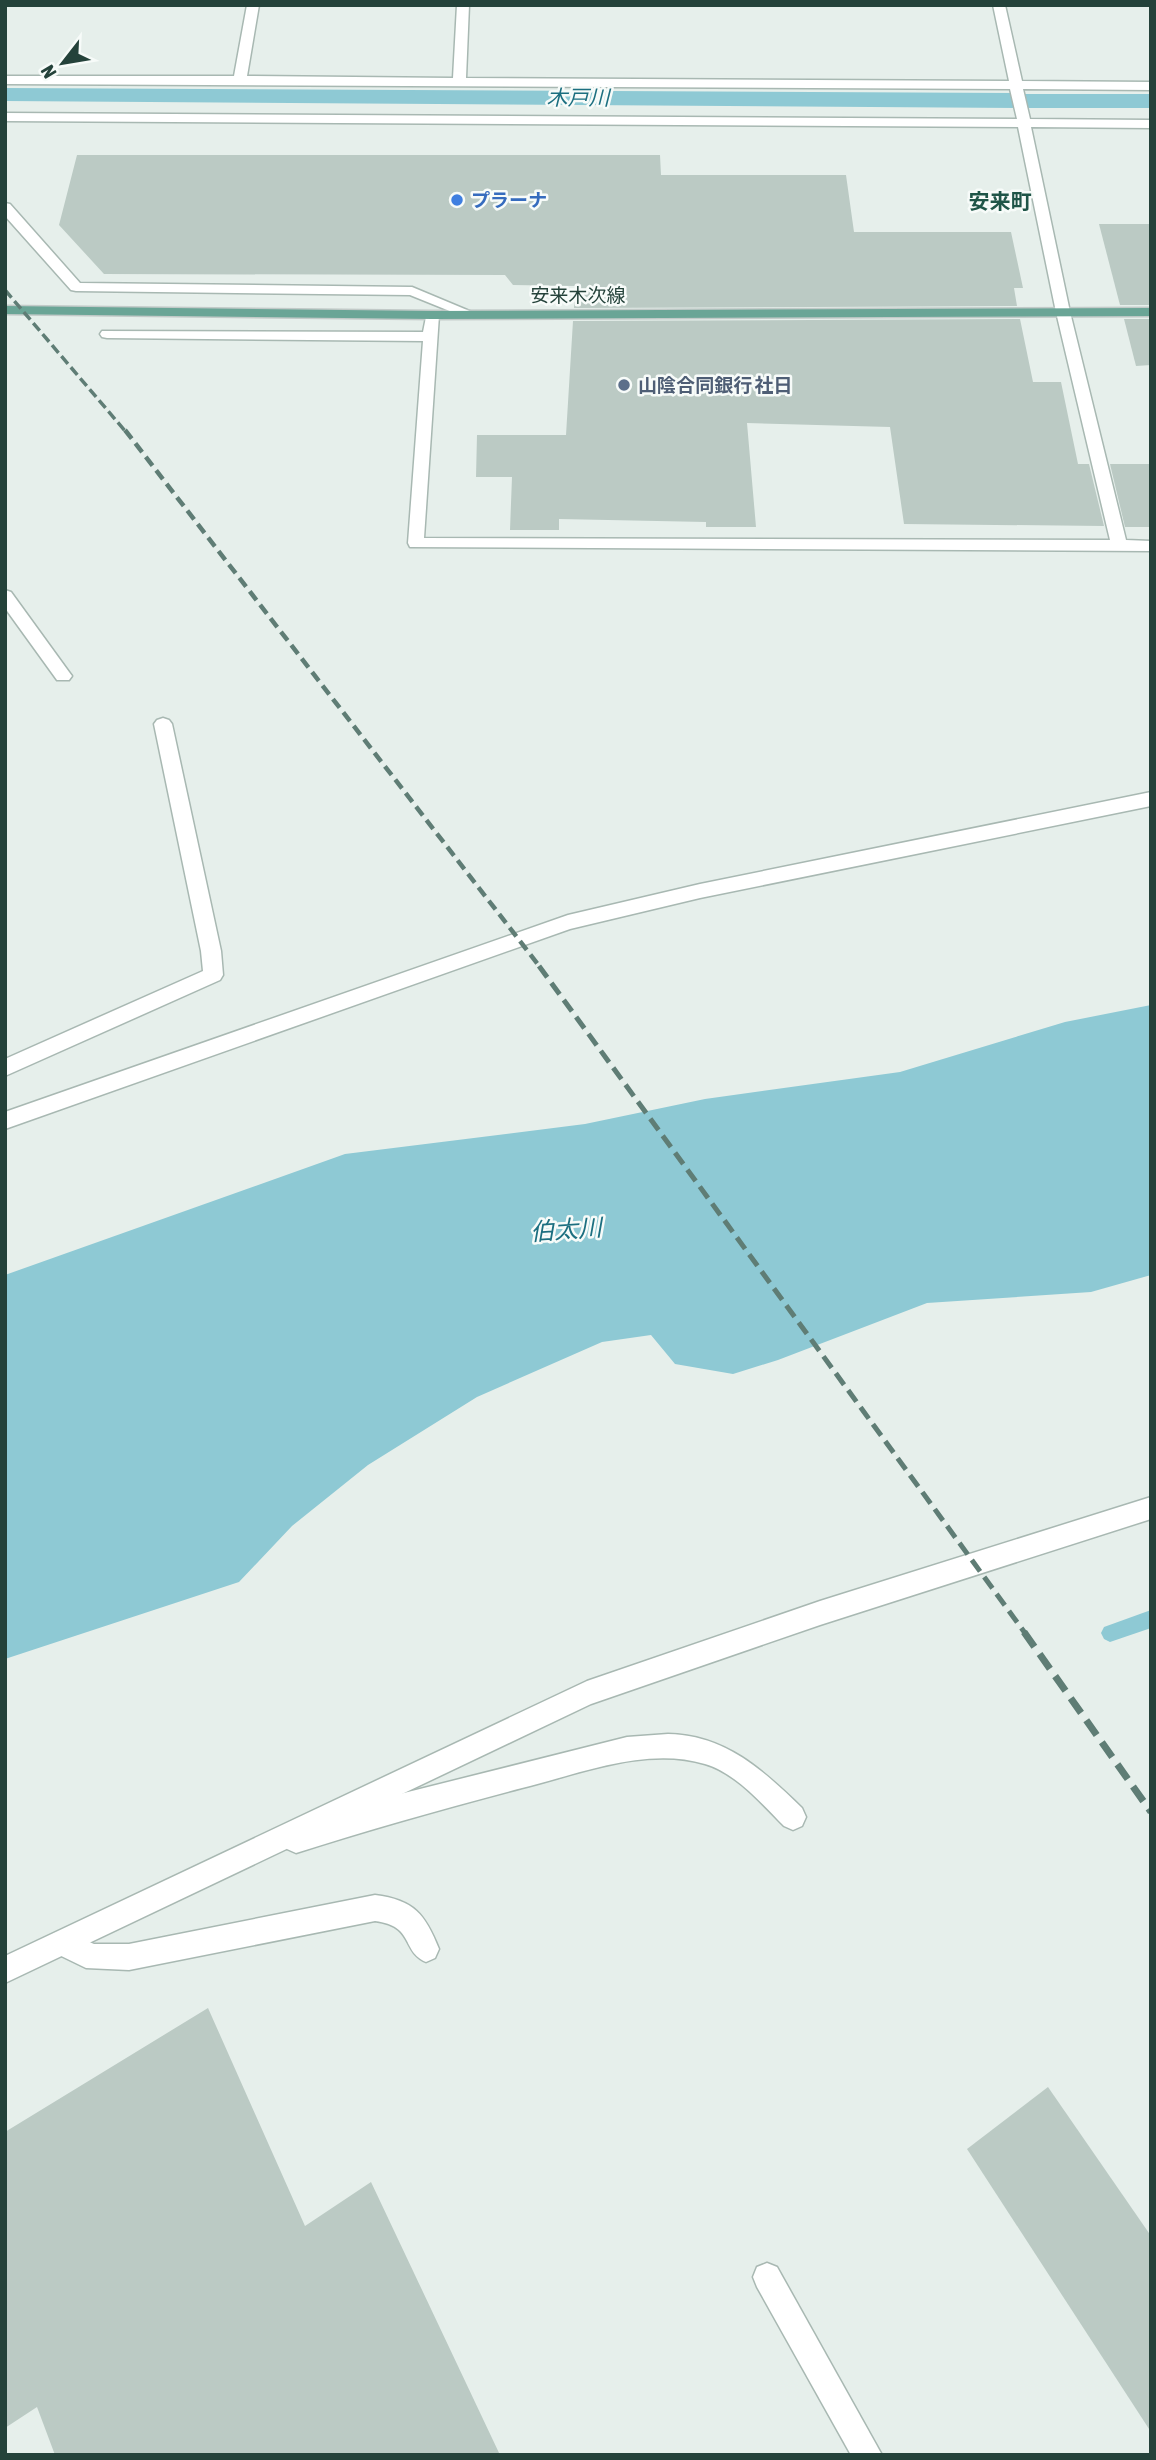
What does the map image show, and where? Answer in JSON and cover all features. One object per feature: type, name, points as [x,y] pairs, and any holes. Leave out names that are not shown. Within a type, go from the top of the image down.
[{"type":"main road","name":"安来木次線","points":[[5,310],[432,315],[1151,312]]},
{"type":"street","points":[[240,80],[253,5]]},
{"type":"street","points":[[459,82],[463,5]]},
{"type":"street","points":[[999,5],[1063,312],[1119,546]]},
{"type":"street","points":[[5,80],[1015,88],[1151,86]]},
{"type":"street","points":[[5,117],[1151,124]]},
{"type":"street","points":[[5,207],[76,287],[412,291],[472,315]]},
{"type":"street","points":[[432,315],[416,542],[1151,546]]},
{"type":"street","points":[[107,334],[430,337]]},
{"type":"street","points":[[5,596],[63,676]]},
{"type":"street","points":[[6,1066],[213,975],[211,951],[163,724]]},
{"type":"street","points":[[5,1121],[568,922],[713,889],[1151,799]]},
{"type":"street","points":[[5,1970],[587,1693],[820,1613],[1151,1508]]},
{"type":"street","points":[[225,1863],[400,1807],[627,1749],[692,1748],[723,1757],[755,1781],[793,1817]]},
{"type":"street","points":[[62,1942],[81,1956],[102,1959],[129,1957],[375,1908],[397,1910],[412,1921],[426,1949]]},
{"type":"street","points":[[767,2277],[867,2455]]},
{"type":"water","name":"木戸川","points":[[5,88],[1013,93],[1017,108],[5,101]]},
{"type":"water","points":[[1020,94],[1151,94],[1151,108],[1023,108]]},
{"type":"water","name":"伯太川","points":[[1151,1005],[1151,1275],[1091,1292],[927,1303],[778,1360],[733,1374],[675,1364],[651,1335],[602,1342],[477,1397],[368,1465],[292,1526],[239,1582],[5,1659],[5,1275],[345,1154],[585,1124],[705,1099],[900,1072],[1065,1022]]},
{"type":"building","name":"プラーナ","points":[[77,155],[660,155],[661,175],[846,175],[854,232],[1011,232],[1023,288],[1014,288],[1017,306],[574,308],[575,286],[513,285],[505,275],[104,274],[59,225]]},
{"type":"building","points":[[1099,224],[1151,224],[1151,305],[1120,305]]},
{"type":"building","points":[[1020,319],[1033,382],[1061,382],[1078,464],[1089,464],[1104,526],[904,524],[890,427],[747,423],[756,527],[706,527],[706,522],[559,519],[559,530],[510,530],[512,477],[476,477],[477,435],[566,435],[573,321]]},
{"type":"building","points":[[1124,319],[1151,319],[1151,365],[1136,366]]},
{"type":"building","points":[[1110,464],[1151,464],[1151,527],[1125,527]]},
{"type":"building","points":[[208,2008],[305,2226],[371,2182],[500,2455],[55,2455],[37,2407],[5,2428],[5,2132]]},
{"type":"building","points":[[1048,2087],[1151,2236],[1151,2432],[967,2149]]},
{"type":"waterway","points":[[1110,1633],[1151,1619]]},
{"type":"railway","points":[[5,290],[126,432]]},
{"type":"railway","points":[[125,430],[540,967]]},
{"type":"railway","points":[[539,966],[1025,1633]]},
{"type":"railway","points":[[1024,1632],[1151,1812]]},
{"type":"place","name":"プラーナ","points":[[457,200]]},
{"type":"place","name":"山陰合同銀行 社日","points":[[624,385]]},
{"type":"district","name":"安来町","points":[[1000,202]]}]
